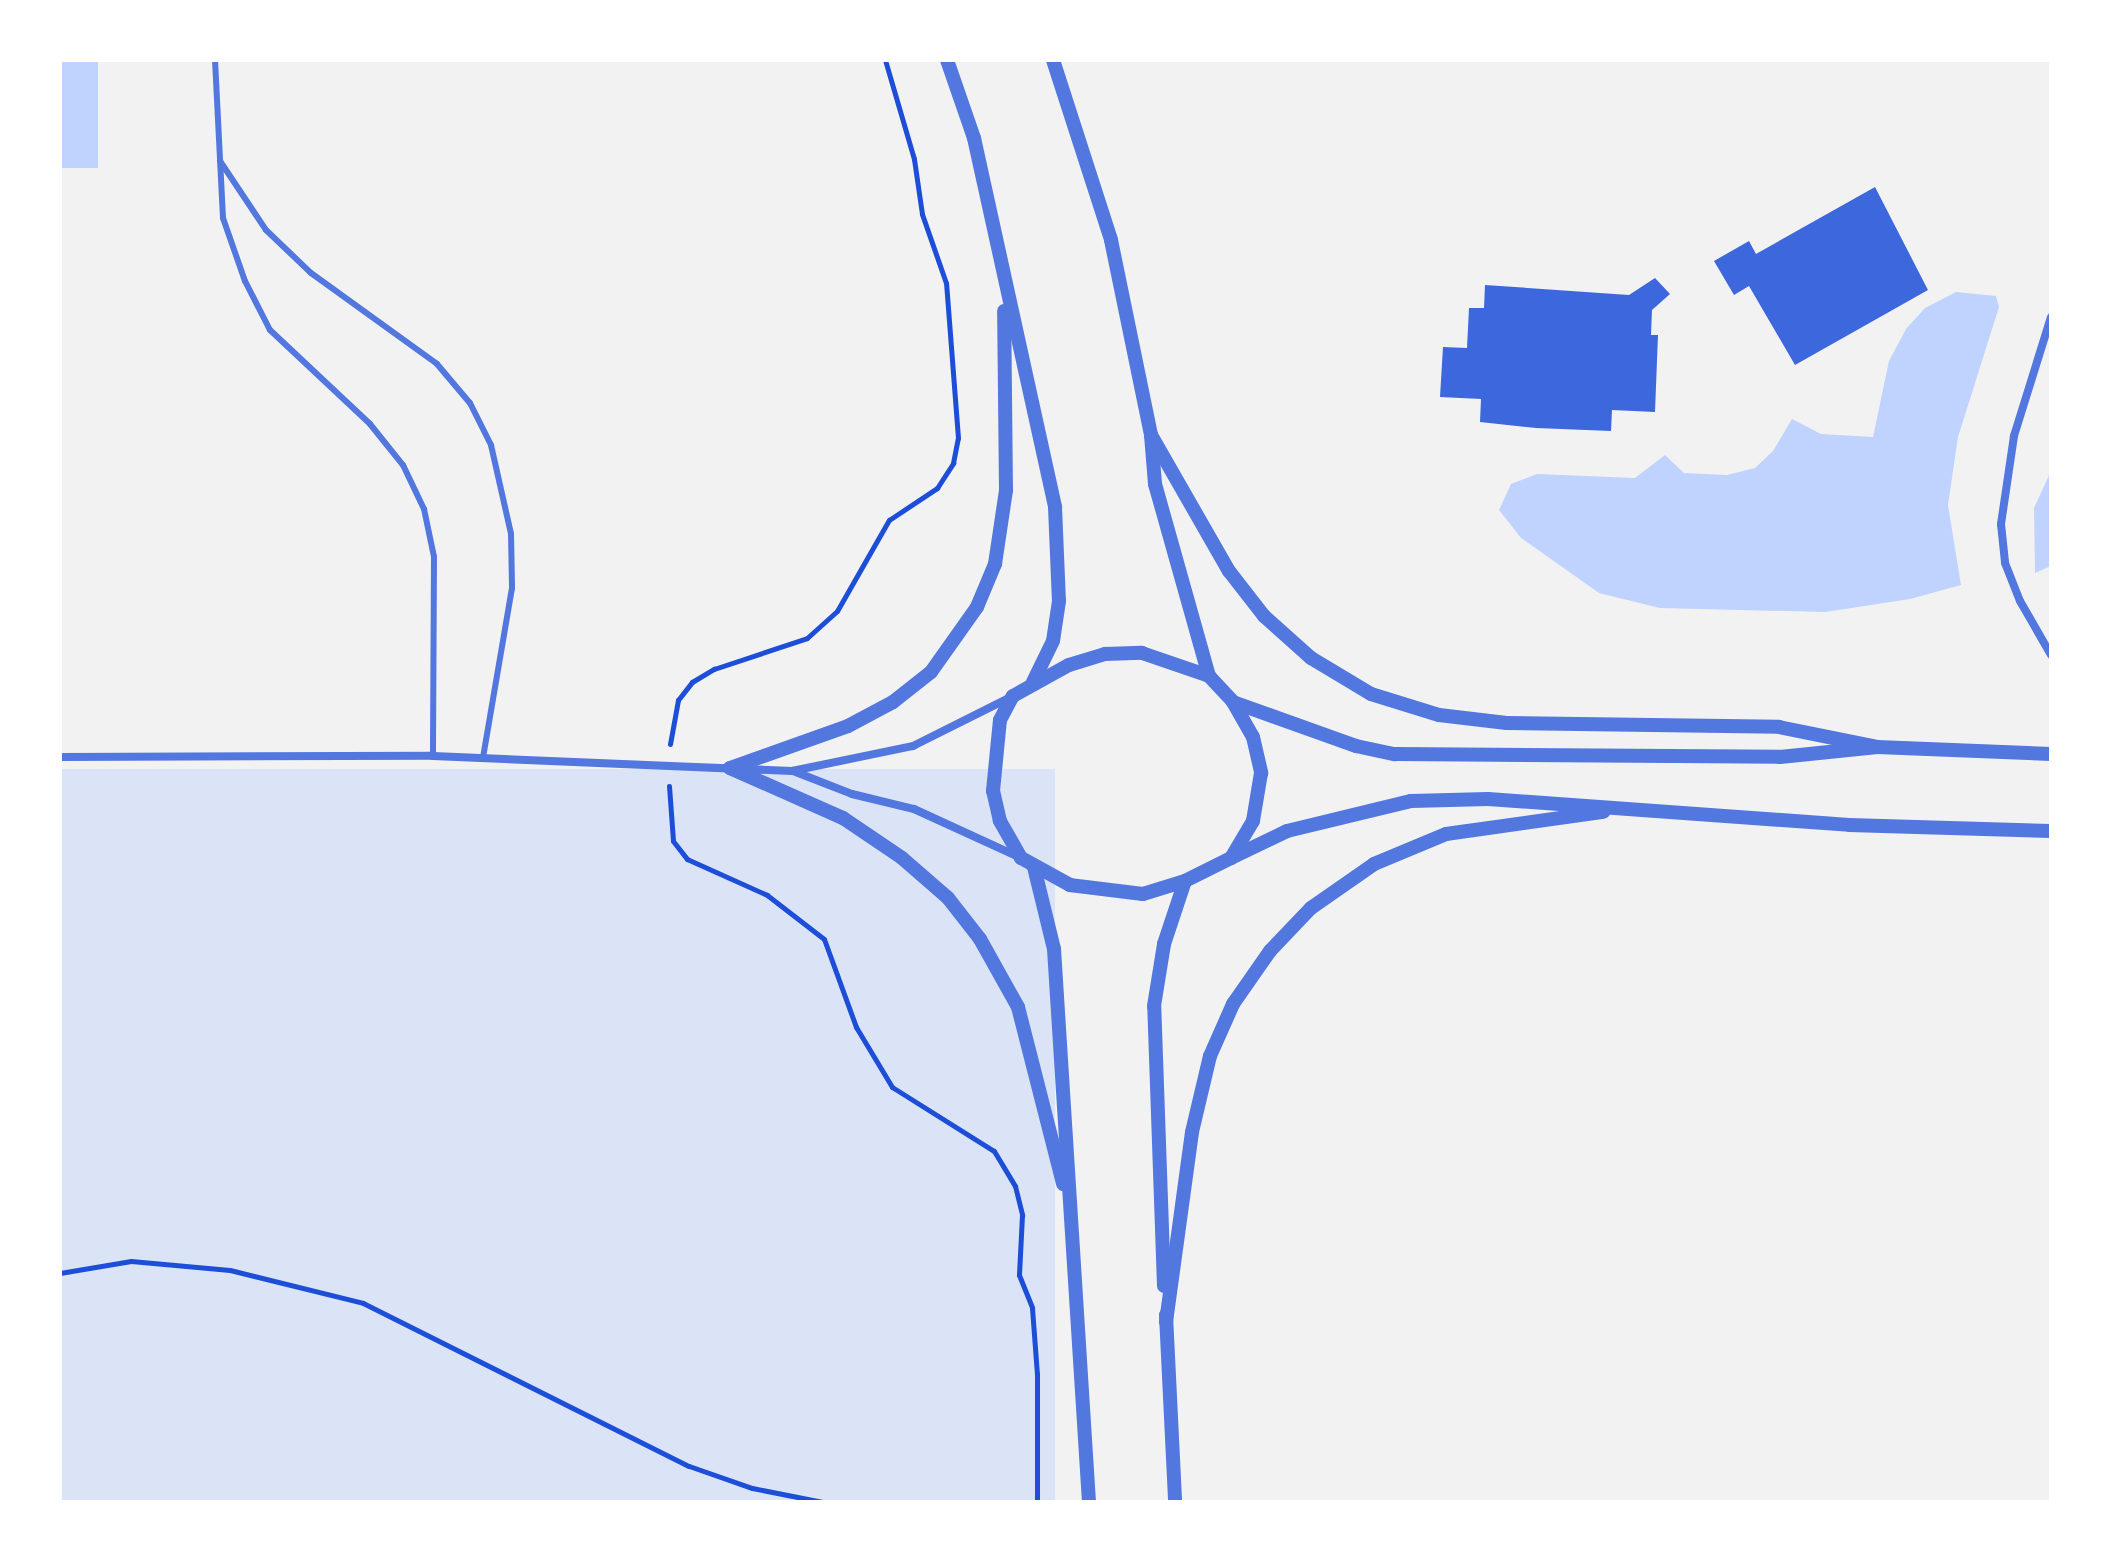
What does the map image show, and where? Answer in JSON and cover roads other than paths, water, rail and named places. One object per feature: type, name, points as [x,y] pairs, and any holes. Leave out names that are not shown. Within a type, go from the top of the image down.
[{"type":"street","points":[[947,60],[974,138],[1003,283],[1055,507],[1061,560],[1053,641],[1033,682]]},
{"type":"street","points":[[1053,60],[1111,240],[1151,435],[1155,484],[1209,676],[1233,702],[1253,737],[1261,773],[1253,821],[1231,858]]},
{"type":"street","points":[[730,768],[848,726],[893,702],[931,672],[977,607],[995,564],[1006,490],[1003,283]]},
{"type":"street","points":[[2051,317],[2014,436],[2001,524],[2005,563],[2020,601],[2051,655]]},
{"type":"street","points":[[1151,435],[1229,571],[1264,616],[1311,658],[1371,694],[1439,715],[1507,723],[1779,727],[1877,747]]},
{"type":"street","points":[[60,757],[433,756],[792,771],[913,746],[1013,696],[1033,682],[1105,654],[1142,653],[1209,676]]},
{"type":"street","points":[[1013,696],[1000,720],[993,791],[1000,821],[1021,858]]},
{"type":"street","points":[[1233,702],[1356,746],[1395,754],[1780,757],[1877,747],[2051,754]]},
{"type":"street","points":[[730,768],[843,818],[890,850],[948,898],[980,939],[1018,1007],[1030,1043],[1073,1228]]},
{"type":"street","points":[[792,771],[852,794],[914,809],[1021,858],[1070,885],[1107,893],[1143,894],[1185,881],[1287,831],[1411,801],[1488,799],[1637,807],[1849,825],[2051,831]]},
{"type":"street","points":[[1166,1322],[1192,1132],[1210,1056],[1233,1004],[1270,951],[1311,908],[1374,864],[1446,834],[1637,807]]},
{"type":"street","points":[[1034,867],[1054,949],[1089,1502]]},
{"type":"street","points":[[1175,1502],[1154,1006],[1164,944],[1185,881]]},
{"type":"lane","points":[[215,60],[223,218],[245,281],[270,330],[370,424],[403,465],[424,509],[434,557],[433,756]]},
{"type":"lane","points":[[219,158],[258,220],[289,252],[437,364],[470,403],[491,445],[511,534],[512,588],[483,758]]},
{"type":"water","points":[[60,60],[98,60],[98,168],[60,168]]},
{"type":"water","points":[[1956,292],[1996,296],[1999,307],[1958,437],[1948,505],[1961,585],[1910,599],[1825,612],[1660,608],[1599,593],[1521,538],[1499,510],[1511,484],[1537,474],[1635,478],[1665,455],[1684,473],[1727,475],[1755,468],[1773,451],[1792,419],[1821,434],[1873,437],[1889,361],[1906,329],[1925,308]]},
{"type":"water","points":[[2051,471],[2051,566],[2035,573],[2034,508]]}]
